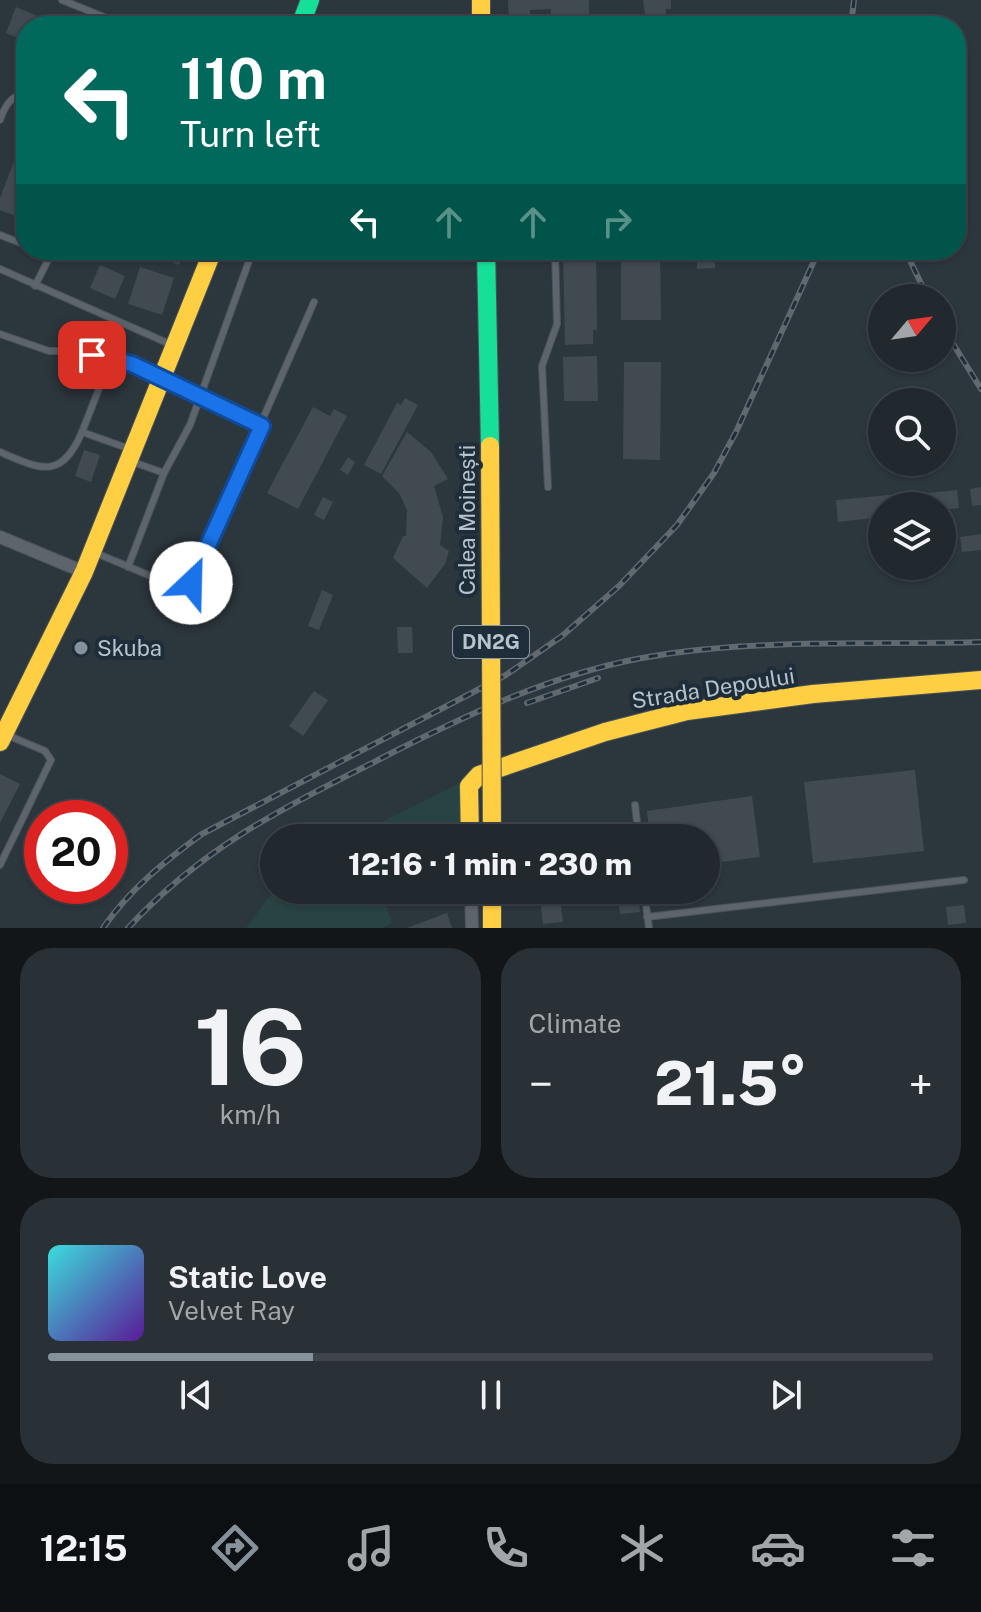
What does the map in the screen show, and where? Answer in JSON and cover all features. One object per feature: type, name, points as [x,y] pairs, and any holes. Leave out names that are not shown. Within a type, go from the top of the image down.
[{"type":"street","points":[[2,738],[84,572],[209,260]]},
{"type":"street","name":"Calea Moinești","points":[[486,260],[492,824]]},
{"type":"street","points":[[0,537],[84,572]]},
{"type":"street","name":"Strada Depoului","points":[[470,824],[469,786],[479,775],[611,731],[679,714],[857,690],[981,680]]},
{"type":"street","points":[[471,904],[472,928]]},
{"type":"street","points":[[492,904],[492,928]]},
{"type":"lane","points":[[62,0],[101,16]]},
{"type":"lane","points":[[0,120],[9,102],[16,96]]},
{"type":"lane","points":[[35,286],[48,260]]},
{"type":"lane","points":[[128,567],[164,473],[201,399],[249,260]]},
{"type":"lane","points":[[548,487],[542,366],[557,324],[555,260]]},
{"type":"lane","points":[[0,269],[176,347]]},
{"type":"lane","points":[[92,552],[179,588],[191,583],[314,302]]},
{"type":"lane","points":[[0,334],[49,351],[72,351],[132,364],[262,426]]},
{"type":"lane","points":[[0,452],[39,469],[51,468],[73,453],[111,358]]},
{"type":"lane","points":[[82,432],[164,473]]},
{"type":"lane","points":[[0,865],[51,760],[45,751],[2,738]]},
{"type":"lane","points":[[635,805],[637,824]]},
{"type":"lane","points":[[647,917],[964,880]]},
{"type":"lane","points":[[646,904],[649,928]]},
{"type":"green space","points":[[460,783],[459,824],[377,824]]},
{"type":"green space","points":[[264,904],[385,904],[392,923],[383,928],[246,928]]},
{"type":"building","points":[[508,0],[589,0],[589,16],[551,16],[551,9],[530,10],[530,16],[509,16]]},
{"type":"building","points":[[643,0],[671,0],[671,9],[666,9],[666,16],[635,16],[645,15]]},
{"type":"building","points":[[16,7],[38,16],[16,16],[16,37],[6,33]]},
{"type":"building","points":[[16,156],[16,216],[0,210],[0,198]]},
{"type":"building","points":[[563,260],[596,260],[597,330],[593,330],[593,344],[565,345]]},
{"type":"building","points":[[621,260],[660,260],[661,320],[621,320]]},
{"type":"building","points":[[697,260],[715,260],[715,268],[697,269]]},
{"type":"building","points":[[100,265],[125,276],[115,299],[90,288]]},
{"type":"building","points":[[140,267],[174,278],[162,315],[128,304]]},
{"type":"building","points":[[597,356],[598,401],[564,401],[563,357]]},
{"type":"building","points":[[624,362],[661,362],[660,460],[623,459]]},
{"type":"building","points":[[405,398],[418,405],[381,474],[364,465],[397,403],[401,405]]},
{"type":"building","points":[[313,407],[330,416],[334,409],[347,416],[298,509],[267,493]]},
{"type":"building","points":[[407,432],[431,452],[448,479],[434,486],[443,517],[440,545],[449,551],[445,564],[427,588],[393,558],[403,536],[406,536],[407,510],[399,493],[382,476]]},
{"type":"building","points":[[84,450],[100,455],[91,482],[75,476]]},
{"type":"building","points":[[348,457],[355,462],[348,475],[340,470]]},
{"type":"building","points":[[981,487],[981,505],[972,506],[970,489]]},
{"type":"building","points":[[957,490],[959,508],[956,508],[956,492],[937,492]]},
{"type":"building","points":[[323,497],[333,502],[324,520],[314,515]]},
{"type":"building","points":[[868,497],[868,519],[838,522],[836,500]]},
{"type":"building","points":[[981,534],[981,550],[962,552],[960,537]]},
{"type":"building","points":[[322,590],[333,595],[319,630],[308,626]]},
{"type":"building","points":[[397,627],[412,627],[413,653],[398,653]]},
{"type":"building","points":[[314,691],[328,700],[303,736],[289,726]]},
{"type":"building","points":[[915,770],[924,851],[813,863],[804,782]]},
{"type":"building","points":[[0,774],[20,784],[0,823]]},
{"type":"building","points":[[752,796],[760,857],[720,862],[720,824],[648,824],[647,811]]},
{"type":"building","points":[[541,904],[561,904],[563,922],[543,924]]},
{"type":"building","points":[[619,904],[639,904],[640,912],[620,914]]},
{"type":"building","points":[[964,905],[966,923],[948,925],[946,907]]},
{"type":"building","points":[[447,913],[452,928],[407,928]]},
{"type":"railway","points":[[852,16],[854,0]]},
{"type":"railway","points":[[103,928],[149,876],[202,834],[506,675],[562,636],[619,586],[677,525],[714,473],[736,432],[814,260]]},
{"type":"railway","points":[[910,260],[921,284]]},
{"type":"railway","points":[[956,349],[981,389]]},
{"type":"railway","points":[[128,928],[185,874],[276,813],[446,726],[550,683],[623,662],[698,650],[778,645],[981,642]]},
{"type":"railway","points":[[527,703],[598,678]]},
{"type":"traffic: fast","points":[[304,16],[310,0]]},
{"type":"traffic: fast","points":[[486,260],[490,446]]},
{"type":"traffic: slow","points":[[481,0],[481,16]]},
{"type":"traffic: slow","points":[[0,742],[84,572],[209,260]]},
{"type":"traffic: slow","points":[[490,446],[492,824]]},
{"type":"traffic: slow","points":[[470,824],[469,786],[479,775],[605,732],[687,711],[813,694],[981,680]]},
{"type":"traffic: slow","points":[[492,904],[492,928]]},
{"type":"place","name":"Skuba","points":[[81,648]]},
{"type":"route","points":[[92,355],[132,364],[262,426],[191,583]]}]
